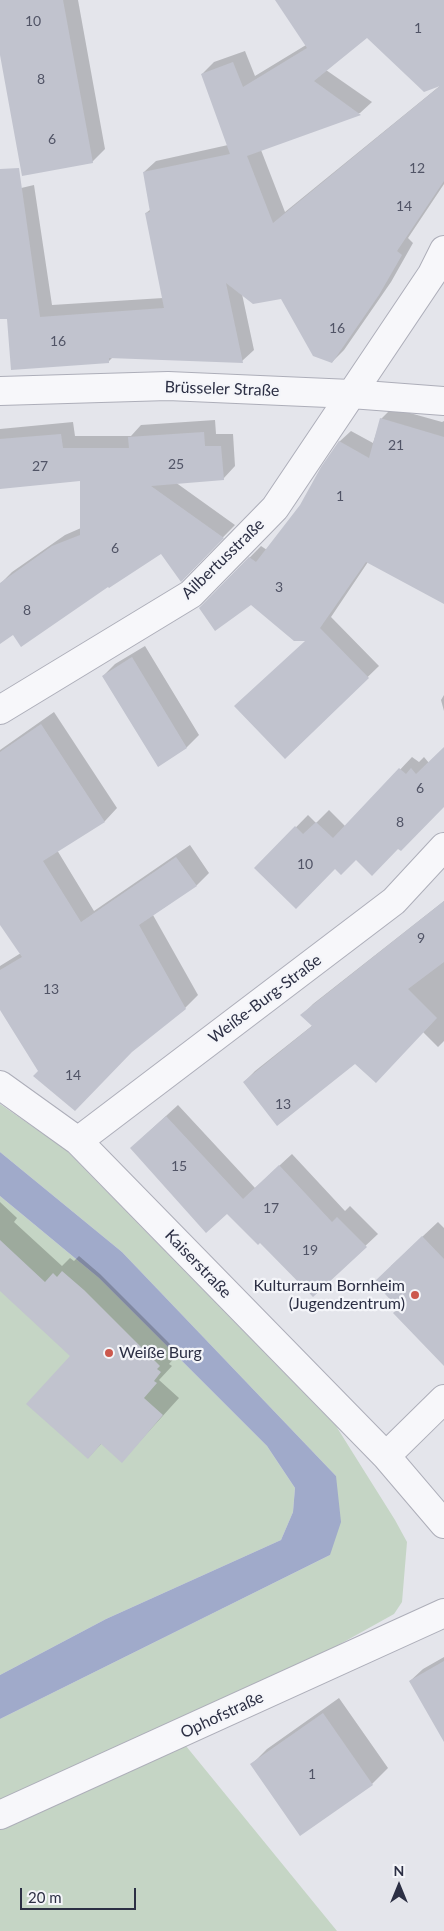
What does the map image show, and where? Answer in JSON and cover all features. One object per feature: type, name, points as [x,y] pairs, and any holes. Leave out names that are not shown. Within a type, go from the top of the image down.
[{"type":"street","name":"Ailbertusstraße","points":[[0,710],[191,594],[275,508],[432,274],[444,250]]},
{"type":"street","name":"Brüsseler Straße","points":[[0,390],[168,386],[444,400]]},
{"type":"street","name":"Weiße-Burg-Straße","points":[[78,1141],[394,901],[444,847]]},
{"type":"street","name":"Kaiserstraße","points":[[0,1085],[78,1141],[386,1456],[444,1524]]},
{"type":"street","points":[[386,1456],[444,1399]]},
{"type":"street","name":"Ophofstraße","points":[[0,1814],[444,1613]]},
{"type":"green space","points":[[0,1104],[65,1149],[336,1426],[407,1542],[402,1602],[394,1614],[177,1735],[337,1931],[0,1931],[0,1719],[330,1555],[336,1476],[122,1252],[0,1152]]},
{"type":"green space","points":[[0,1196],[99,1278],[267,1446],[295,1488],[293,1512],[281,1540],[106,1619],[0,1675]]},
{"type":"water","points":[[0,1152],[122,1252],[336,1476],[341,1522],[330,1555],[0,1719],[0,1675],[106,1619],[281,1540],[293,1512],[295,1488],[267,1446],[99,1278],[0,1196]]},
{"type":"building","points":[[0,0],[63,0],[93,163],[22,176],[0,55]]},
{"type":"building","points":[[275,0],[444,0],[444,181],[397,251],[402,255],[379,295],[332,363],[313,356],[281,299],[253,304],[226,283],[243,363],[109,358],[109,363],[11,370],[7,319],[0,319],[0,169],[19,168],[40,317],[164,308],[145,213],[150,212],[143,172],[230,154],[201,74],[233,62],[243,87],[307,48]],"holes":[[[367,38],[424,92],[440,86],[273,223],[247,156],[361,115],[314,81]]]},
{"type":"building","points":[[380,418],[444,437],[444,604],[366,562],[320,628],[369,678],[285,759],[234,706],[305,641],[294,641],[251,605],[215,631],[199,608],[249,557],[256,562],[300,505],[321,467],[339,441],[369,458]]},
{"type":"building","points":[[204,432],[205,446],[221,446],[224,480],[151,486],[224,538],[181,582],[161,554],[108,587],[21,647],[13,635],[0,644],[0,583],[52,546],[80,535],[80,481],[0,489],[0,439],[61,434],[63,448],[129,448],[128,437]]},
{"type":"building","points":[[132,657],[187,748],[158,767],[102,676]]},
{"type":"building","points":[[41,724],[105,822],[43,861],[81,922],[176,857],[197,886],[139,925],[186,1009],[132,1052],[75,1111],[33,1076],[38,1071],[0,1010],[0,970],[22,957],[0,925],[0,752]]},
{"type":"building","points":[[444,747],[444,807],[401,851],[398,849],[372,876],[356,860],[341,875],[335,869],[296,909],[254,868],[295,826],[303,834],[316,822],[333,838],[399,768],[406,774],[411,768],[416,774]]},
{"type":"building","points":[[444,901],[444,962],[408,989],[437,1018],[376,1083],[355,1064],[277,1126],[243,1082],[312,1026],[300,1015]]},
{"type":"building","points":[[166,1116],[243,1199],[279,1165],[332,1222],[337,1217],[367,1247],[313,1297],[260,1243],[258,1245],[227,1214],[206,1233],[130,1148]]},
{"type":"building","name":"Kulturraum Bornheim (Jugendzentrum)","points":[[422,1236],[444,1259],[444,1366],[393,1313],[398,1308],[374,1282]]},
{"type":"building","name":"Weiße Burg","points":[[0,1240],[45,1282],[53,1273],[57,1277],[62,1271],[84,1290],[160,1366],[157,1369],[161,1372],[154,1381],[157,1383],[144,1398],[163,1415],[122,1463],[101,1444],[88,1459],[26,1404],[70,1356],[0,1291]]},
{"type":"building","points":[[444,1661],[444,1742],[409,1681]]},
{"type":"building","points":[[323,1713],[373,1785],[300,1836],[250,1764]]},
{"type":"place","name":"Kulturraum Bornheim (Jugendzentrum)","points":[[415,1295]]},
{"type":"place","name":"Weiße Burg","points":[[109,1353]]}]
